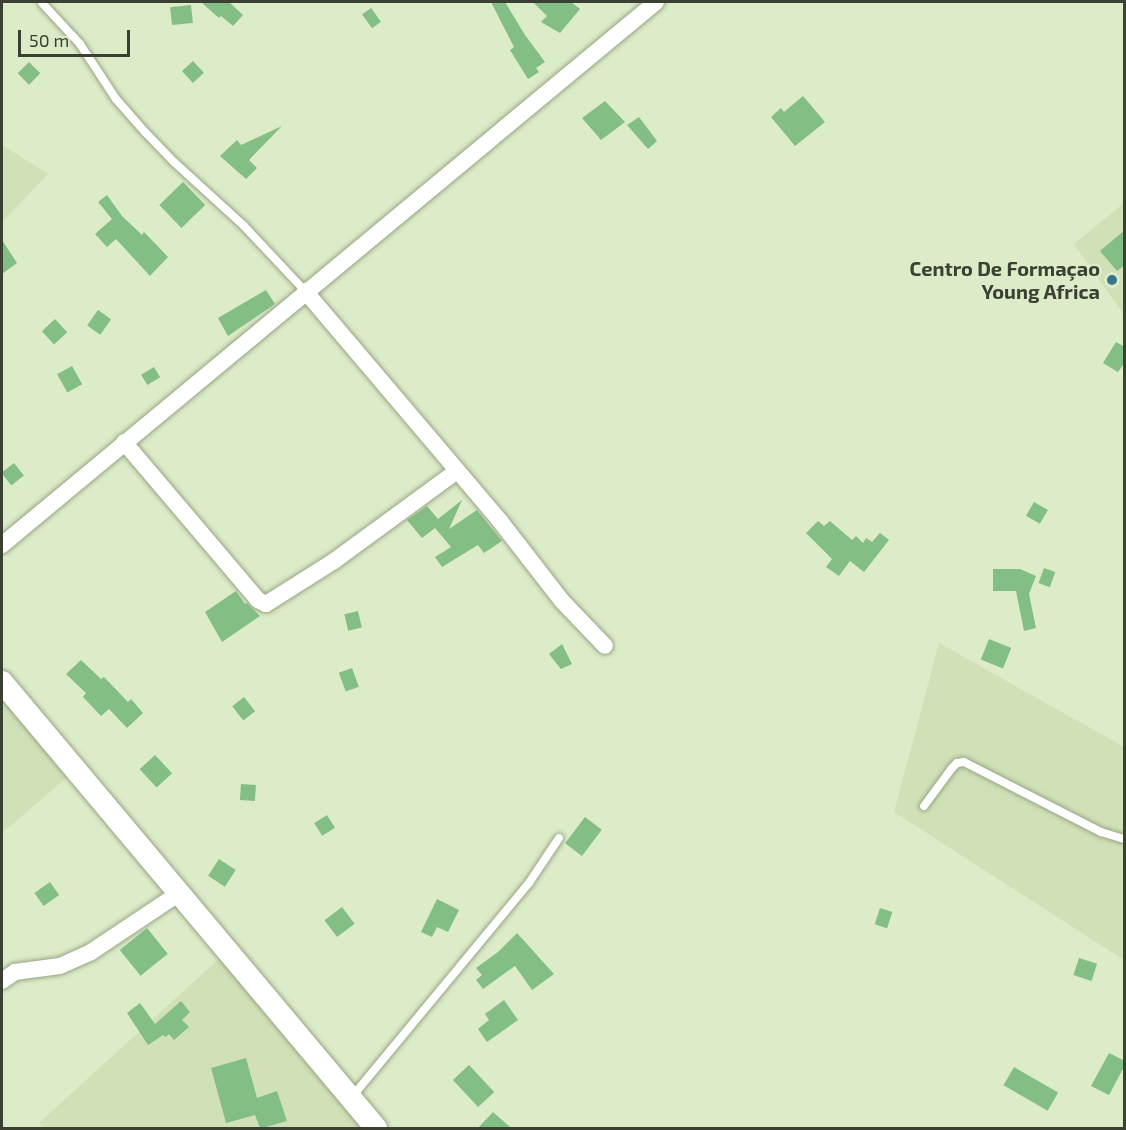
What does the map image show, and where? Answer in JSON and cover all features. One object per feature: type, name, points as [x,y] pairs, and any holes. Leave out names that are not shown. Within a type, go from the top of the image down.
[{"type":"main road","points":[[2,682],[376,1128]]},
{"type":"street","points":[[2,545],[304,291],[656,2]]},
{"type":"street","points":[[304,291],[457,471],[562,601],[604,646]]},
{"type":"street","points":[[124,442],[258,600],[266,604],[334,561],[457,471]]},
{"type":"street","points":[[2,981],[15,972],[60,966],[91,952],[178,894]]},
{"type":"lane","points":[[42,3],[80,44],[116,99],[145,132],[244,226],[304,291]]},
{"type":"lane","points":[[924,806],[952,768],[957,763],[963,762],[1101,831],[1125,839]]},
{"type":"lane","points":[[350,1098],[530,883],[559,838]]},
{"type":"shaded area","points":[[2,145],[48,174],[2,222]]},
{"type":"shaded area","name":"Centro De Formaçao Young Africa","points":[[1124,203],[1124,315],[1074,244]]},
{"type":"shaded area","points":[[939,643],[1124,747],[1124,960],[894,812]]},
{"type":"shaded area","points":[[2,691],[71,774],[2,833]]},
{"type":"shaded area","points":[[222,956],[376,1128],[44,1128],[39,1123]]},
{"type":"building","points":[[201,2],[229,2],[243,15],[233,26],[221,16],[219,18]]},
{"type":"building","points":[[491,2],[505,2],[545,62],[536,68],[539,72],[528,79],[510,50],[514,47]]},
{"type":"building","points":[[533,2],[571,2],[580,9],[560,33],[541,22],[547,16]]},
{"type":"building","points":[[191,5],[193,23],[172,25],[170,7]]},
{"type":"building","points":[[371,8],[381,22],[372,28],[362,14]]},
{"type":"building","points":[[193,61],[204,73],[193,83],[182,71]]},
{"type":"building","points":[[29,62],[40,73],[29,85],[18,73]]},
{"type":"building","points":[[803,96],[825,122],[795,146],[771,117],[781,108],[784,112]]},
{"type":"building","points":[[605,101],[625,122],[601,140],[582,118]]},
{"type":"building","points":[[639,117],[657,141],[648,149],[627,125]]},
{"type":"building","points":[[282,126],[249,160],[257,168],[246,179],[220,156],[237,140],[241,145]]},
{"type":"building","points":[[183,182],[205,205],[181,228],[159,205]]},
{"type":"building","points":[[107,195],[122,216],[142,235],[144,232],[168,257],[150,276],[116,239],[107,247],[95,234],[112,219],[98,202]]},
{"type":"building","points":[[1125,230],[1125,265],[1117,271],[1100,251]]},
{"type":"building","points":[[2,240],[17,263],[2,274]]},
{"type":"building","points":[[266,290],[275,304],[228,336],[218,318]]},
{"type":"building","points":[[98,310],[111,319],[100,335],[87,326]]},
{"type":"building","points":[[55,319],[67,332],[54,344],[42,331]]},
{"type":"building","points":[[1116,342],[1125,347],[1125,362],[1118,372],[1103,363]]},
{"type":"building","points":[[72,366],[82,384],[67,393],[57,374]]},
{"type":"building","points":[[154,367],[160,377],[147,385],[141,375]]},
{"type":"building","points":[[14,463],[24,476],[11,485],[2,472]]},
{"type":"building","points":[[462,500],[449,529],[477,510],[502,541],[484,553],[478,545],[442,567],[435,557],[451,547],[435,528],[422,538],[407,520],[427,506],[438,519]]},
{"type":"building","points":[[1034,502],[1048,510],[1040,524],[1026,516]]},
{"type":"building","points":[[818,521],[824,526],[830,521],[852,540],[856,536],[863,543],[866,538],[872,542],[880,533],[889,540],[864,572],[850,561],[839,576],[826,567],[832,559],[806,533]]},
{"type":"building","points":[[1044,568],[1055,572],[1050,587],[1039,583]]},
{"type":"building","points":[[993,569],[1020,569],[1036,576],[1029,594],[1036,628],[1024,631],[1016,591],[993,591]]},
{"type":"building","points":[[236,591],[245,604],[247,603],[260,616],[222,642],[205,612]]},
{"type":"building","points":[[358,611],[362,628],[348,631],[344,614]]},
{"type":"building","points":[[989,639],[1011,648],[1003,668],[981,659]]},
{"type":"building","points":[[562,644],[572,664],[561,669],[549,654]]},
{"type":"building","points":[[81,660],[101,679],[104,677],[128,702],[131,699],[143,713],[127,728],[109,709],[101,716],[83,697],[86,693],[66,674]]},
{"type":"building","points":[[352,668],[359,687],[346,692],[339,673]]},
{"type":"building","points":[[244,697],[255,711],[243,720],[232,706]]},
{"type":"building","points":[[155,755],[172,773],[157,788],[140,769]]},
{"type":"building","points":[[241,784],[256,785],[255,801],[240,800]]},
{"type":"building","points":[[327,815],[335,828],[322,836],[314,823]]},
{"type":"building","points":[[585,817],[602,830],[582,856],[565,843]]},
{"type":"building","points":[[219,859],[236,870],[225,887],[208,876]]},
{"type":"building","points":[[50,882],[59,895],[44,906],[34,893]]},
{"type":"building","points":[[437,899],[459,910],[448,932],[437,927],[432,937],[421,932]]},
{"type":"building","points":[[342,907],[355,924],[337,937],[324,920]]},
{"type":"building","points":[[880,908],[892,912],[887,928],[875,924]]},
{"type":"building","points":[[147,928],[168,954],[141,976],[120,950]]},
{"type":"building","points":[[517,933],[554,974],[532,990],[515,966],[483,989],[476,980],[482,975],[476,968],[498,952]]},
{"type":"building","points":[[1079,958],[1097,964],[1092,981],[1073,975]]},
{"type":"building","points":[[504,1000],[518,1020],[487,1042],[478,1029],[489,1020],[485,1014]]},
{"type":"building","points":[[181,1001],[190,1012],[182,1020],[189,1027],[174,1040],[169,1034],[166,1037],[163,1035],[148,1045],[127,1013],[140,1003],[155,1024]]},
{"type":"building","points":[[1109,1053],[1125,1061],[1125,1065],[1109,1095],[1091,1086]]},
{"type":"building","points":[[246,1058],[257,1098],[277,1091],[287,1121],[260,1128],[255,1115],[226,1123],[211,1068]]},
{"type":"building","points":[[469,1065],[494,1092],[478,1107],[453,1080]]},
{"type":"building","points":[[1014,1067],[1058,1092],[1048,1111],[1004,1085]]},
{"type":"building","points":[[493,1112],[511,1128],[478,1128]]},
{"type":"place","name":"Centro De Formaçao Young Africa","points":[[1112,280]]}]
